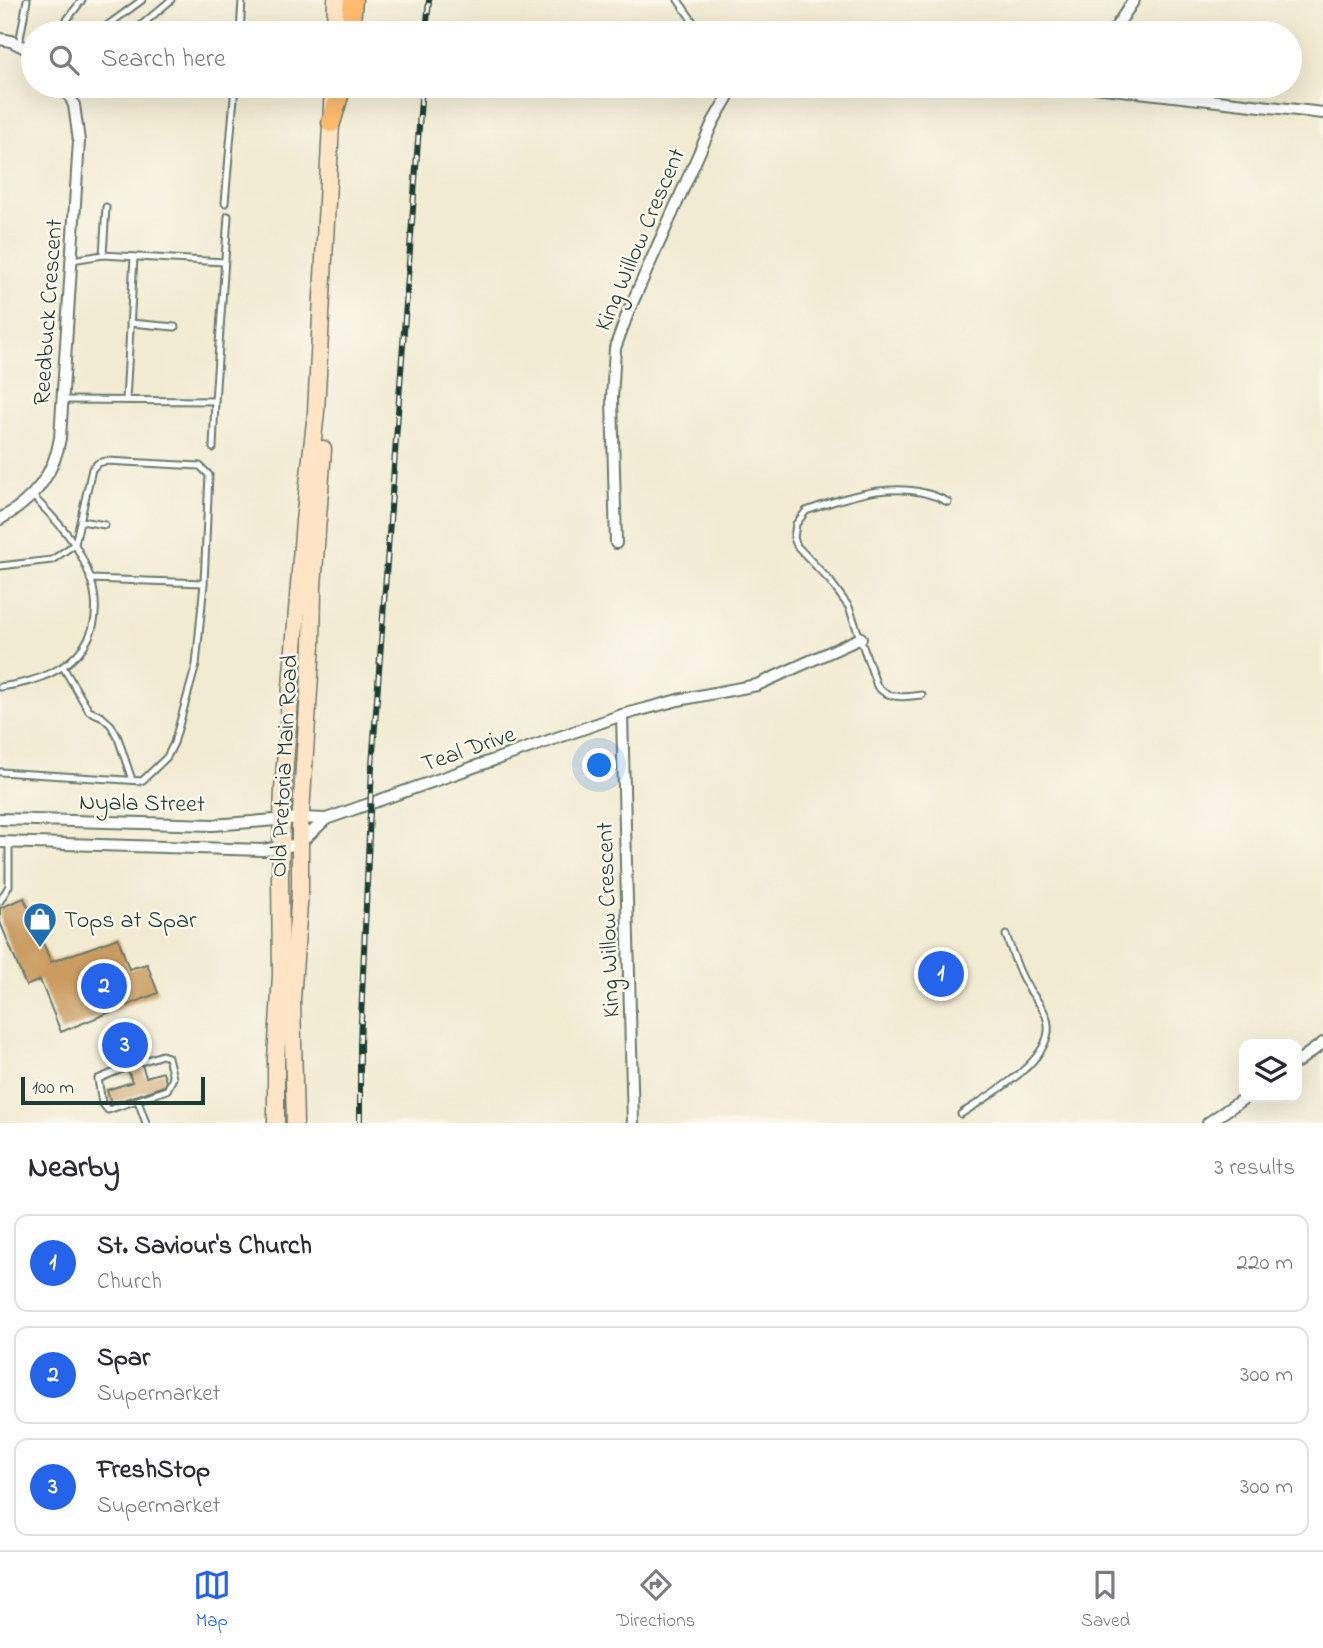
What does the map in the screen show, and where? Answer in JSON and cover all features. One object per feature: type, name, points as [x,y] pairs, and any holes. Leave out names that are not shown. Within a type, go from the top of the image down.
[{"type":"main road","points":[[335,21],[336,0]]},
{"type":"main road","points":[[351,21],[353,0]]},
{"type":"main road","name":"Old Pretoria Main Road","points":[[276,1123],[282,820],[304,521],[316,412],[332,98]]},
{"type":"main road","points":[[331,123],[338,98]]},
{"type":"main road","name":"Old Pretoria Main Road","points":[[295,1123],[292,999],[323,439],[316,412]]},
{"type":"street","points":[[1120,21],[1134,0]]},
{"type":"street","points":[[0,39],[19,44]]},
{"type":"street","name":"Reedbuck Crescent","points":[[0,519],[33,496],[46,479],[58,450],[79,141],[71,98]]},
{"type":"street","name":"King Willow Crescent","points":[[616,543],[612,399],[615,348],[629,310],[713,122],[727,98]]},
{"type":"street","points":[[1193,98],[1323,113]]},
{"type":"street","name":"Teal Drive","points":[[301,818],[327,819],[622,715],[678,700],[757,685],[861,638]]},
{"type":"street","name":"King Willow Crescent","points":[[622,715],[633,1123]]},
{"type":"street","name":"Nyala Street","points":[[0,819],[213,825],[301,818]]},
{"type":"street","name":"Teal Drive","points":[[299,844],[327,819]]},
{"type":"street","name":"Nyala Street","points":[[5,842],[211,850],[263,850],[299,844]]},
{"type":"street","points":[[1302,1058],[1323,1043]]},
{"type":"street","points":[[1208,1123],[1239,1102]]},
{"type":"lane","points":[[23,21],[27,0]]},
{"type":"lane","points":[[66,21],[82,0]]},
{"type":"lane","points":[[113,21],[142,0]]},
{"type":"lane","points":[[146,21],[171,0]]},
{"type":"lane","points":[[241,21],[242,0]]},
{"type":"lane","points":[[678,0],[693,21]]},
{"type":"lane","points":[[19,44],[21,33]]},
{"type":"lane","points":[[225,202],[234,98]]},
{"type":"lane","points":[[103,255],[106,207]]},
{"type":"lane","points":[[213,448],[228,216]]},
{"type":"lane","points":[[72,260],[103,255],[224,262]]},
{"type":"lane","points":[[126,400],[134,257]]},
{"type":"lane","points":[[130,323],[175,327]]},
{"type":"lane","points":[[63,400],[215,401]]},
{"type":"lane","points":[[0,566],[52,560],[75,544],[92,469],[98,463],[106,461],[200,466],[209,475],[204,583],[196,665],[174,743],[167,757],[142,780],[0,772]]},
{"type":"lane","points":[[922,695],[904,698],[883,693],[870,671],[861,638],[845,600],[797,546],[794,531],[800,516],[806,511],[891,488],[919,492],[948,502]]},
{"type":"lane","points":[[0,687],[46,677],[83,650],[92,634],[94,595],[90,579],[75,544],[33,496]]},
{"type":"lane","points":[[81,521],[105,525]]},
{"type":"lane","points":[[90,579],[204,583]]},
{"type":"lane","points":[[63,667],[89,710],[111,725],[118,737],[132,780]]},
{"type":"lane","points":[[0,901],[9,886],[5,842]]},
{"type":"lane","points":[[961,1114],[1015,1078],[1040,1053],[1048,1038],[1046,1014],[1022,977],[1006,934]]},
{"type":"lane","points":[[127,1067],[98,1079],[102,1103],[111,1111],[167,1090],[173,1078],[168,1057],[165,1055],[141,1062]]},
{"type":"lane","points":[[138,1101],[146,1123]]},
{"type":"building","points":[[24,898],[51,962],[118,938],[129,969],[147,964],[158,993],[61,1032],[40,980],[26,986],[0,922],[0,908]]},
{"type":"building","points":[[136,1029],[142,1049],[137,1050],[146,1077],[163,1072],[167,1085],[111,1104],[107,1090],[132,1082],[124,1058],[109,1061],[105,1048],[111,1046],[108,1038]]},
{"type":"railway","points":[[427,21],[429,0]]},
{"type":"railway","points":[[360,1123],[360,1043],[372,766],[421,98]]},
{"type":"place","name":"Tops at Spar","points":[[40,949]]},
{"type":"place","name":"St. Saviour's Church","points":[[941,974]]},
{"type":"place","name":"Spar","points":[[104,986]]},
{"type":"place","name":"FreshStop","points":[[125,1045]]}]
